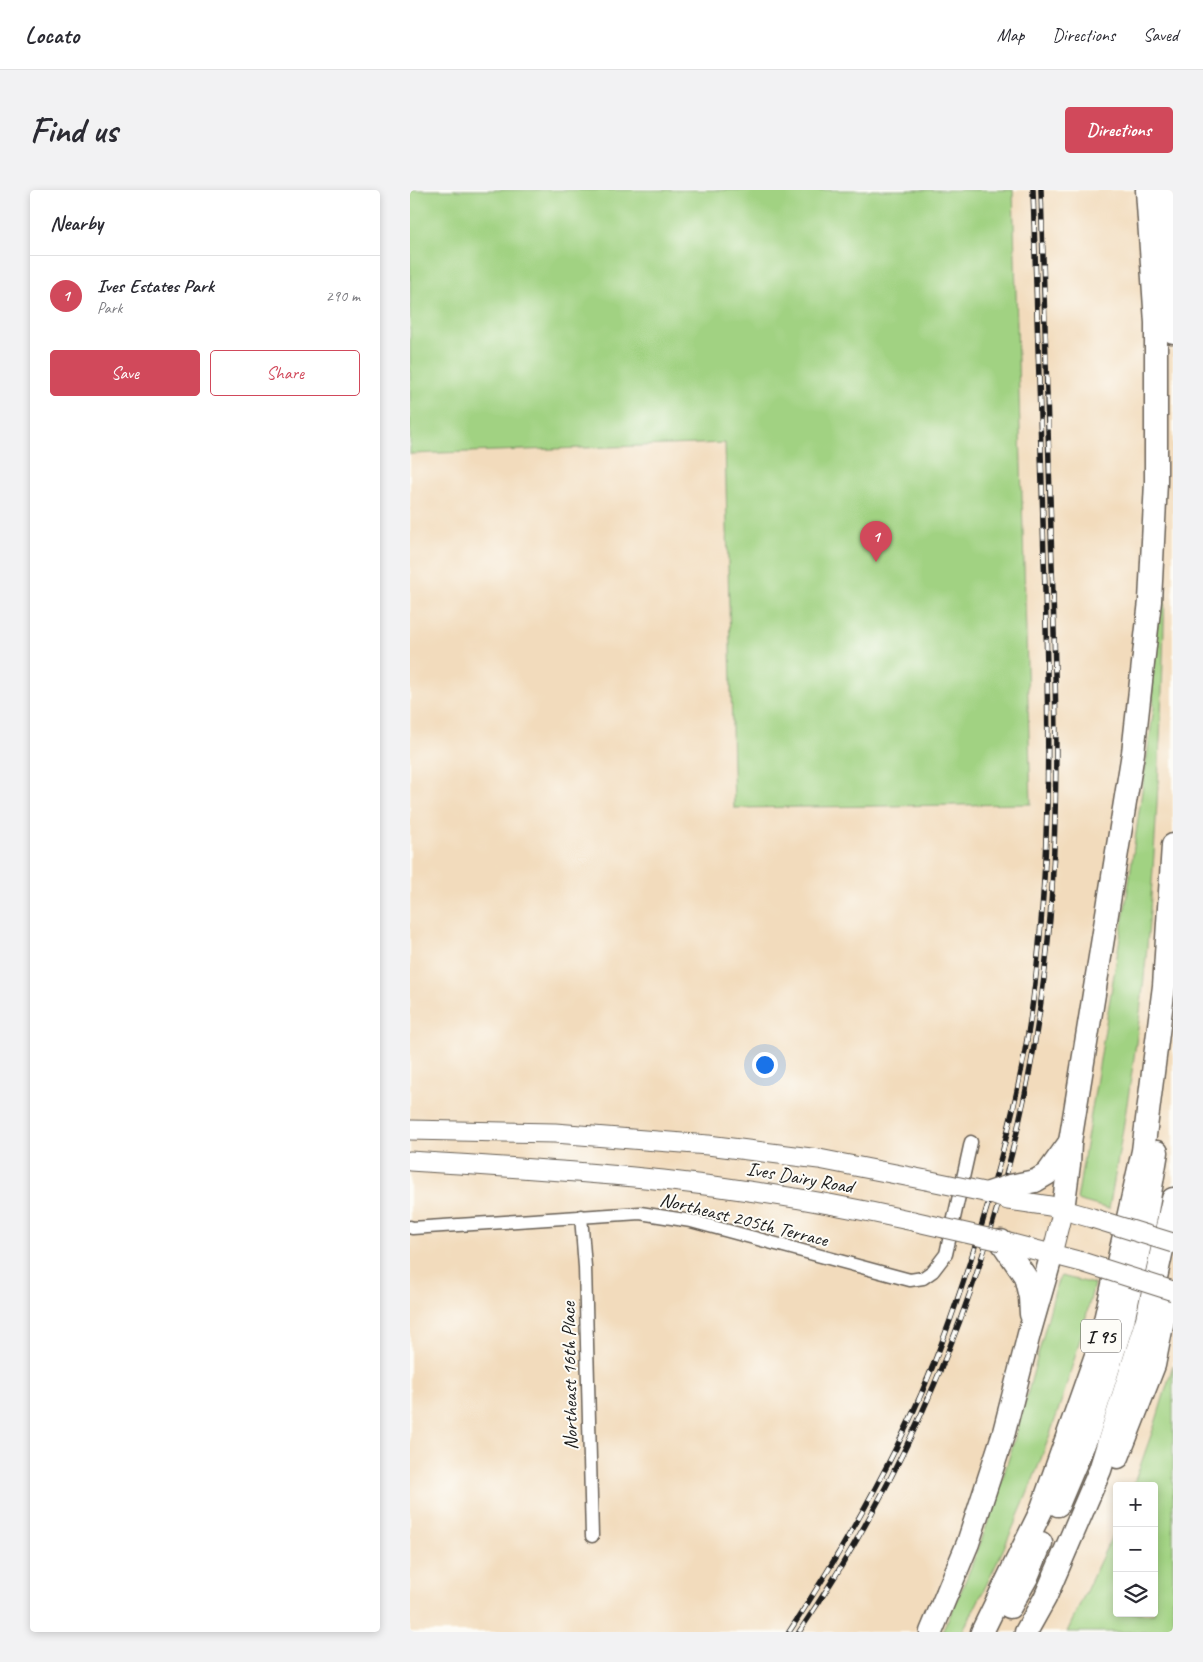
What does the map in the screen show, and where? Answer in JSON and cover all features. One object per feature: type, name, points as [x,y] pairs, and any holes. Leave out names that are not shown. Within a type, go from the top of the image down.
[{"type":"highway","points":[[1063,1209],[1070,1142],[1133,753],[1150,601],[1156,482],[1156,332],[1147,190]]},
{"type":"highway","points":[[1164,190],[1173,332]]},
{"type":"highway","name":"I 95","points":[[982,1632],[1040,1511],[1099,1347],[1143,1150],[1164,986],[1173,845]]},
{"type":"highway","points":[[996,1632],[1027,1577],[1088,1434],[1123,1321],[1146,1216],[1164,1110],[1173,1029]]},
{"type":"highway","points":[[989,1193],[1035,1181],[1047,1174],[1070,1142]]},
{"type":"highway","points":[[1026,1632],[1046,1598],[1100,1470],[1148,1318],[1173,1199]]},
{"type":"highway","points":[[1009,1243],[1019,1269],[1025,1276],[1030,1296],[1032,1324]]},
{"type":"highway","points":[[931,1632],[968,1543],[1004,1432],[1052,1254]]},
{"type":"highway","points":[[1042,1632],[1080,1556],[1154,1365],[1173,1272]]},
{"type":"main road","name":"Ives Dairy Road","points":[[410,1130],[555,1133],[708,1145],[819,1159],[989,1193],[1008,1200],[1063,1209]]},
{"type":"main road","name":"Ives Dairy Road","points":[[410,1161],[551,1170],[664,1180],[778,1196],[914,1221],[1009,1243],[1082,1262],[1173,1291]]},
{"type":"main road","points":[[1052,1254],[1063,1209],[1173,1243]]},
{"type":"street","name":"Northeast 205th Terrace","points":[[410,1227],[640,1213],[691,1221],[910,1280],[923,1278],[933,1271],[946,1254],[971,1142]]},
{"type":"street","name":"Northeast 16th Place","points":[[581,1216],[585,1267],[592,1536]]},
{"type":"green space","points":[[410,190],[1013,190],[1031,804],[734,808],[725,443],[410,454]]},
{"type":"green space","points":[[1161,589],[1165,589],[1162,681],[1150,912],[1135,1052],[1109,1209],[1077,1200],[1128,889],[1154,707],[1151,677]]},
{"type":"green space","points":[[1061,1276],[1094,1284],[1070,1374],[1055,1419],[1040,1462],[1004,1549],[962,1632],[942,1632],[979,1547],[1009,1459],[1058,1280]]},
{"type":"green space","points":[[1173,1365],[1173,1632],[1067,1632],[1113,1534],[1113,1617],[1158,1617],[1158,1482],[1134,1482]]},
{"type":"railway","points":[[789,1632],[833,1563],[873,1492],[911,1418],[934,1364],[981,1227],[1005,1143],[1029,1029],[1039,945],[1048,779],[1046,613],[1033,190]]},
{"type":"railway","points":[[799,1632],[850,1551],[896,1467],[936,1381],[971,1291],[999,1200],[1022,1107],[1039,1013],[1053,874],[1056,742],[1041,190]]},
{"type":"place","name":"Ives Estates Park","points":[[876,562]]}]
